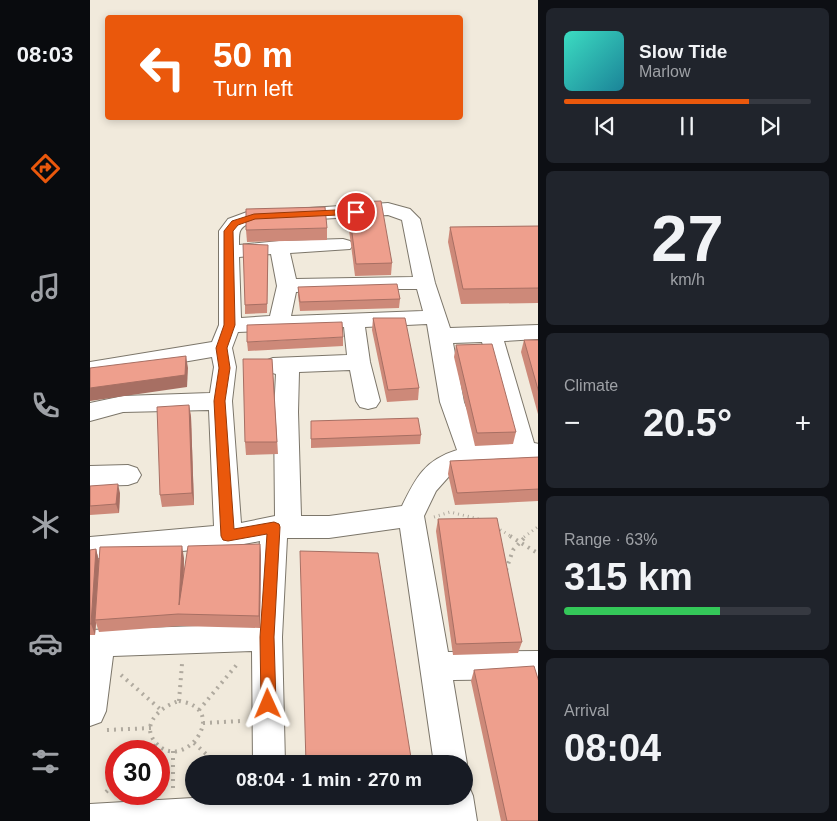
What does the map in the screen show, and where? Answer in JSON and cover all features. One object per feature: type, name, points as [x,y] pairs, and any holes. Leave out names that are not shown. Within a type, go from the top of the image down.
[{"type":"street","points":[[228,536],[220,401],[235,362],[230,325],[229,231],[235,223],[247,218],[388,209],[402,212],[409,216],[425,284],[438,327],[452,402],[471,454]]},
{"type":"street","points":[[340,213],[349,283]]},
{"type":"street","points":[[228,252],[279,247],[343,245]]},
{"type":"street","points":[[279,247],[287,286],[279,322]]},
{"type":"street","points":[[287,286],[349,283],[425,284]]},
{"type":"street","points":[[230,325],[354,321],[438,327],[491,335],[538,332]]},
{"type":"street","points":[[354,321],[359,362],[368,400]]},
{"type":"street","points":[[450,755],[411,520],[433,475],[449,462],[471,454],[531,453],[491,335]]},
{"type":"street","points":[[90,370],[235,362],[288,365],[359,362]]},
{"type":"street","points":[[269,755],[263,637],[281,527],[288,365]]},
{"type":"street","points":[[90,412],[123,404],[220,401]]},
{"type":"street","points":[[90,476],[128,475]]},
{"type":"street","points":[[90,548],[228,536],[281,527],[329,527],[411,520]]},
{"type":"street","points":[[94,720],[96,646],[184,639],[263,637]]},
{"type":"street","points":[[435,666],[538,665]]},
{"type":"street","points":[[90,821],[173,816],[261,805]]},
{"type":"street","points":[[280,805],[460,821],[457,805]]},
{"type":"path","points":[[411,520],[450,512],[485,522]]},
{"type":"path","points":[[490,524],[538,554]]},
{"type":"path","points":[[506,574],[509,557],[518,542],[538,526]]},
{"type":"path","points":[[199,710],[263,637]]},
{"type":"path","points":[[179,701],[184,639]]},
{"type":"path","points":[[96,646],[160,709]]},
{"type":"path","points":[[155,740],[151,734],[152,721],[160,709],[165,705],[179,701],[194,705],[199,710],[203,723],[199,737],[181,750],[170,750]]},
{"type":"path","points":[[94,720],[151,728]]},
{"type":"path","points":[[203,723],[268,720]]},
{"type":"path","points":[[194,742],[208,755]]},
{"type":"path","points":[[173,751],[173,816]]},
{"type":"building","points":[[381,201],[392,263],[356,264],[348,202]]},
{"type":"building","points":[[325,207],[327,228],[246,230],[246,209]]},
{"type":"building","points":[[538,226],[538,288],[463,289],[450,227]]},
{"type":"building","points":[[243,244],[268,245],[267,304],[245,305]]},
{"type":"building","points":[[397,284],[400,299],[300,302],[298,287]]},
{"type":"building","points":[[373,318],[405,318],[419,388],[388,390]]},
{"type":"building","points":[[342,322],[343,337],[247,342],[247,325]]},
{"type":"building","points":[[524,340],[538,340],[538,389]]},
{"type":"building","points":[[492,344],[516,432],[477,433],[456,345]]},
{"type":"building","points":[[186,356],[185,375],[90,388],[90,368]]},
{"type":"building","points":[[243,359],[272,359],[277,442],[245,442]]},
{"type":"building","points":[[189,405],[192,493],[160,495],[157,407]]},
{"type":"building","points":[[418,418],[421,435],[311,439],[311,421]]},
{"type":"building","points":[[538,457],[538,489],[457,493],[450,461]]},
{"type":"building","points":[[118,484],[116,504],[90,506],[90,486]]},
{"type":"building","points":[[497,518],[522,642],[456,644],[438,519]]},
{"type":"building","points":[[260,544],[259,616],[178,614],[95,620],[100,547],[182,546],[179,605],[188,546]]},
{"type":"building","points":[[96,549],[91,624],[90,624],[90,550]]},
{"type":"building","points":[[300,551],[378,553],[411,755],[306,755]]},
{"type":"building","points":[[534,666],[538,679],[538,821],[507,821],[474,670]]},
{"type":"route","points":[[268,704],[267,637],[274,527],[228,536],[220,401],[225,368],[221,348],[230,325],[229,231],[235,223],[247,218],[356,212]]}]
